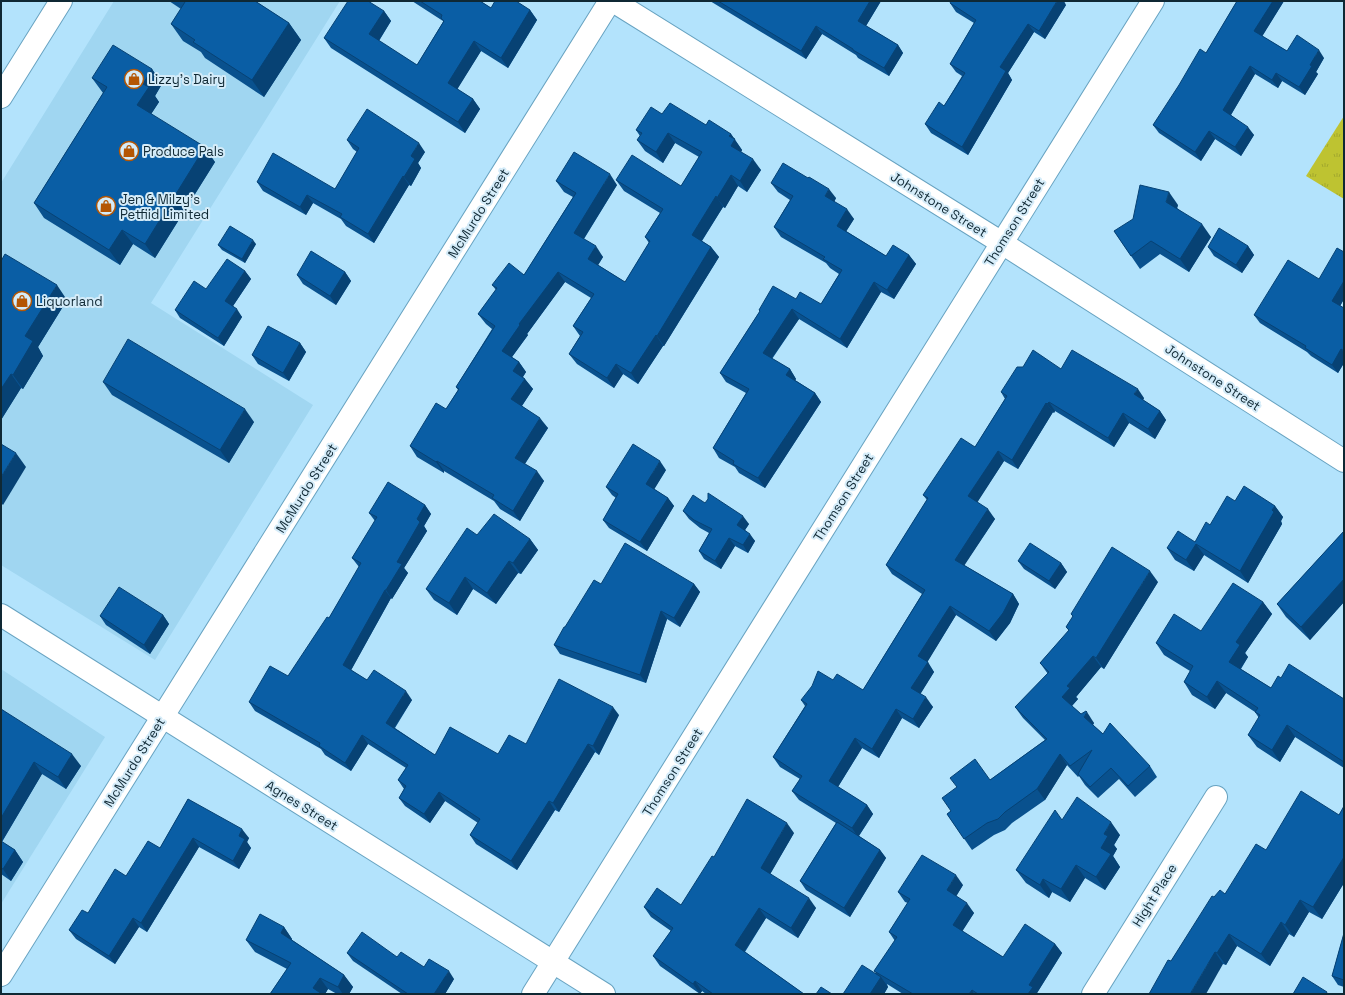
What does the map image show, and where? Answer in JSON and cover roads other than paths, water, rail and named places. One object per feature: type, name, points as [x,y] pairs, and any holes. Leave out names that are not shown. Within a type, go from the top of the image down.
[{"type":"main road","points":[[1,97],[61,1]]},
{"type":"main road","name":"Johnstone Street","points":[[612,1],[1002,243],[1344,461]]},
{"type":"main road","name":"McMurdo Street","points":[[1,975],[612,1]]},
{"type":"main road","name":"Thomson Street","points":[[533,994],[1153,1]]},
{"type":"main road","name":"Agnes Street","points":[[1,615],[604,994]]},
{"type":"main road","name":"Hight Place","points":[[1093,994],[1216,797]]},
{"type":"place","name":"Lizzy's Dairy","points":[[134,79]]},
{"type":"place","name":"Produce Pals","points":[[129,151]]},
{"type":"place","name":"Jen & Milzy's Petfiid Limited","points":[[106,206]]},
{"type":"place","name":"Liquorland","points":[[22,301]]}]
